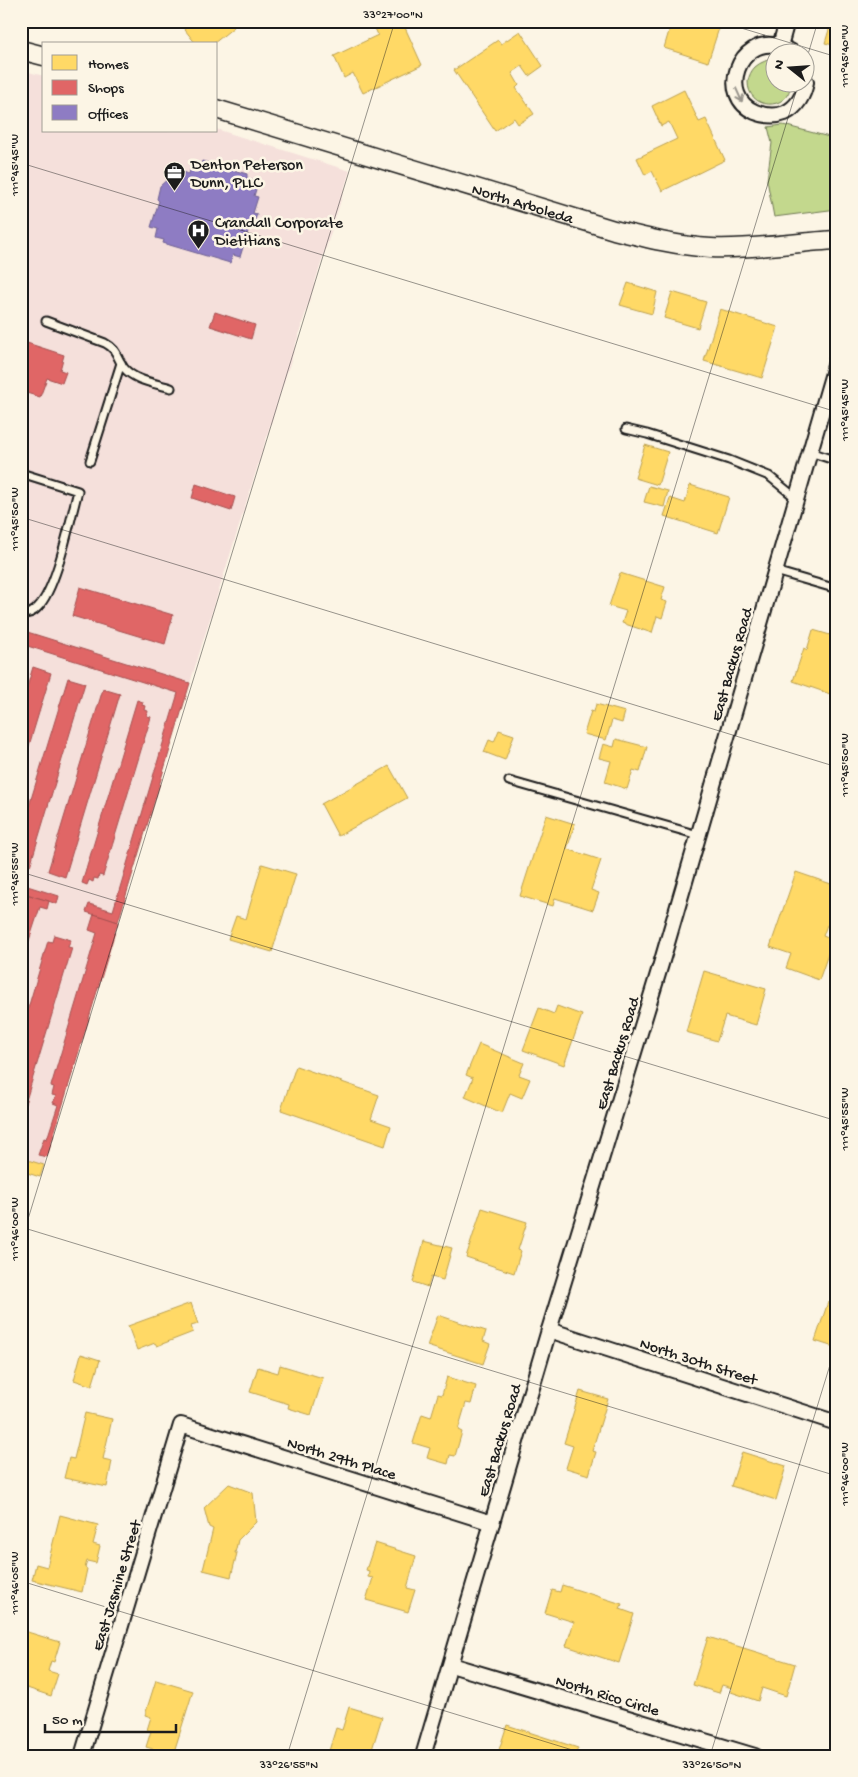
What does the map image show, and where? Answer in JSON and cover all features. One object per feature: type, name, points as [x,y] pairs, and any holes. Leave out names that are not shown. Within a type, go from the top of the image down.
[{"type":"street","points":[[786,42],[787,21]]},
{"type":"street","points":[[766,45],[759,46],[749,52],[741,60],[736,70],[737,93],[742,103],[751,111],[762,115],[774,116],[785,113],[795,106],[803,92]]},
{"type":"street","points":[[21,50],[42,55]]},
{"type":"street","name":"North Arboleda","points":[[218,110],[614,230],[661,242],[711,248],[766,247],[837,240]]},
{"type":"street","name":"East Backus Road","points":[[423,1756],[661,964],[837,358]]},
{"type":"street","name":"North 30th Street","points":[[550,1330],[837,1423]]},
{"type":"street","name":"North 29th Place","points":[[181,1425],[492,1523]]},
{"type":"street","name":"East Jasmine Street","points":[[82,1756],[181,1425]]},
{"type":"street","name":"North Rico Circle","points":[[451,1665],[755,1756]]},
{"type":"lane","points":[[46,321],[105,343],[118,354],[124,368],[137,378],[171,388]]},
{"type":"lane","points":[[90,461],[121,362]]},
{"type":"lane","points":[[626,430],[647,434],[729,460],[769,476],[796,498]]},
{"type":"lane","points":[[810,452],[837,461]]},
{"type":"lane","points":[[21,473],[78,491],[52,585],[38,608],[30,614],[21,614]]},
{"type":"lane","points":[[775,571],[837,589]]},
{"type":"lane","points":[[509,781],[698,835]]},
{"type":"shaded area","points":[[21,70],[42,75],[42,132],[218,132],[218,130],[350,171],[190,683],[40,1177],[21,1171]]},
{"type":"green space","points":[[766,60],[766,92],[789,92],[776,103],[768,104],[761,102],[754,98],[749,91],[748,81],[750,74]]},
{"type":"green space","points":[[783,125],[837,139],[837,209],[774,217],[767,180],[772,143],[768,127]]},
{"type":"building: Homes","points":[[178,21],[229,21],[234,27],[215,42],[194,42]]},
{"type":"building: Homes","points":[[361,21],[402,21],[422,65],[363,93],[353,73],[344,78],[334,56],[378,35],[373,24],[364,28]]},
{"type":"building: Homes","points":[[672,21],[739,21],[737,27],[721,22],[708,62],[664,48]]},
{"type":"building: Homes","points":[[831,23],[837,25],[837,46],[825,43]]},
{"type":"building: Homes","points":[[520,31],[543,66],[529,76],[522,66],[512,73],[519,85],[516,88],[534,114],[518,124],[514,118],[495,131],[454,70],[498,40],[501,44]]},
{"type":"building: Homes","points":[[684,90],[699,122],[706,119],[725,160],[662,191],[652,171],[645,175],[637,158],[677,139],[669,122],[661,126],[652,106]]},
{"type":"building: Homes","points":[[628,283],[657,292],[652,314],[620,305]]},
{"type":"building: Homes","points":[[672,292],[706,302],[698,328],[664,318]]},
{"type":"building: Homes","points":[[720,309],[778,327],[762,378],[704,361]]},
{"type":"building: Homes","points":[[645,445],[668,452],[658,485],[635,478]]},
{"type":"building: Homes","points":[[690,485],[729,497],[718,533],[664,516],[670,498],[685,503]]},
{"type":"building: Homes","points":[[649,486],[668,491],[664,507],[644,502]]},
{"type":"building: Homes","points":[[620,573],[665,587],[661,600],[667,602],[662,618],[657,616],[652,633],[622,623],[626,611],[609,606]]},
{"type":"building: Homes","points":[[813,630],[837,637],[837,688],[835,687],[833,695],[793,681],[804,648],[807,650]]},
{"type":"building: Homes","points":[[596,704],[625,712],[622,723],[612,720],[606,740],[584,734],[591,711],[594,712]]},
{"type":"building: Homes","points":[[499,730],[514,735],[505,760],[484,752],[489,740],[494,742]]},
{"type":"building: Homes","points":[[616,739],[647,747],[640,772],[633,770],[627,789],[605,782],[611,761],[599,758],[603,744],[614,747]]},
{"type":"building: Homes","points":[[389,766],[407,798],[338,836],[321,804]]},
{"type":"building: Homes","points":[[546,815],[575,824],[567,849],[601,860],[591,890],[599,893],[593,910],[555,898],[553,906],[520,896]]},
{"type":"building: Homes","points":[[262,864],[296,874],[272,952],[228,939],[236,916],[246,919]]},
{"type":"building: Homes","points":[[796,872],[837,886],[837,928],[827,925],[823,936],[833,940],[819,980],[786,968],[791,954],[770,947]]},
{"type":"building: Homes","points":[[704,971],[766,989],[756,1025],[725,1016],[717,1041],[686,1032]]},
{"type":"building: Homes","points":[[557,1006],[582,1015],[564,1065],[523,1050],[539,1008],[554,1014]]},
{"type":"building: Homes","points":[[479,1044],[524,1063],[519,1075],[530,1079],[522,1098],[510,1093],[502,1113],[465,1097],[473,1078],[466,1075]]},
{"type":"building: Homes","points":[[296,1066],[379,1095],[371,1119],[391,1126],[385,1146],[281,1110]]},
{"type":"building: Homes","points":[[21,1158],[44,1165],[40,1177],[21,1171]]},
{"type":"building: Homes","points":[[482,1208],[527,1222],[518,1250],[521,1251],[514,1273],[466,1257]]},
{"type":"building: Homes","points":[[424,1241],[452,1248],[443,1280],[431,1277],[428,1287],[413,1282]]},
{"type":"building: Homes","points":[[828,1302],[837,1305],[837,1348],[815,1341]]},
{"type":"building: Homes","points":[[191,1303],[198,1324],[191,1326],[193,1332],[157,1346],[155,1343],[137,1350],[128,1326]]},
{"type":"building: Homes","points":[[438,1315],[486,1331],[483,1341],[490,1344],[483,1364],[427,1346]]},
{"type":"building: Homes","points":[[81,1354],[100,1360],[92,1386],[74,1380]]},
{"type":"building: Homes","points":[[280,1365],[323,1378],[311,1415],[288,1408],[289,1404],[250,1392],[258,1367],[278,1373]]},
{"type":"building: Homes","points":[[447,1377],[476,1386],[471,1404],[466,1403],[458,1430],[462,1432],[455,1456],[450,1455],[448,1464],[427,1458],[430,1448],[413,1443],[422,1414],[431,1417],[438,1394],[442,1395]]},
{"type":"building: Homes","points":[[580,1391],[608,1399],[592,1451],[596,1452],[589,1475],[566,1468],[573,1446],[564,1443]]},
{"type":"building: Homes","points":[[85,1413],[112,1419],[103,1459],[112,1461],[107,1487],[64,1478],[69,1458],[74,1459]]},
{"type":"building: Homes","points":[[742,1452],[786,1466],[776,1500],[731,1486]]},
{"type":"building: Homes","points":[[229,1484],[253,1493],[256,1522],[238,1540],[231,1577],[203,1570],[213,1529],[209,1527],[204,1508]]},
{"type":"building: Homes","points":[[60,1515],[98,1525],[93,1544],[100,1546],[96,1563],[87,1561],[82,1592],[32,1580],[36,1564],[47,1567]]},
{"type":"building: Homes","points":[[375,1543],[416,1556],[407,1588],[415,1590],[408,1612],[366,1600],[373,1578],[368,1577],[369,1571],[366,1570]]},
{"type":"building: Homes","points":[[562,1585],[622,1604],[620,1609],[634,1614],[619,1663],[566,1646],[574,1622],[545,1613],[552,1590],[560,1592]]},
{"type":"building: Homes","points":[[21,1630],[60,1642],[54,1662],[51,1661],[48,1671],[58,1674],[51,1696],[21,1686]]},
{"type":"building: Homes","points":[[708,1637],[795,1664],[786,1696],[762,1688],[758,1701],[731,1692],[732,1688],[722,1685],[719,1693],[693,1685]]},
{"type":"building: Homes","points":[[156,1680],[193,1691],[173,1755],[146,1747],[151,1731],[147,1730],[151,1717],[145,1715]]},
{"type":"building: Homes","points":[[349,1707],[382,1717],[370,1756],[318,1756],[320,1752],[328,1754],[336,1728],[342,1730]]},
{"type":"building: Homes","points":[[507,1725],[578,1748],[575,1756],[497,1756]]},
{"type":"building: Shops","points":[[215,312],[255,325],[251,339],[210,326]]},
{"type":"building: Shops","points":[[24,342],[64,355],[60,370],[66,372],[62,383],[47,378],[40,397],[23,392],[21,398],[21,349]]},
{"type":"building: Shops","points":[[196,484],[235,497],[231,511],[192,498]]},
{"type":"building: Shops","points":[[80,587],[173,615],[165,644],[72,616]]},
{"type":"building: Shops","points":[[21,630],[190,683],[118,922],[86,912],[89,904],[113,911],[178,693],[21,644]]},
{"type":"building: Shops","points":[[33,667],[51,673],[21,772],[21,707]]},
{"type":"building: Shops","points":[[68,678],[85,683],[30,866],[21,863],[21,832]]},
{"type":"building: Shops","points":[[103,689],[120,694],[65,877],[48,871]]},
{"type":"building: Shops","points":[[137,700],[143,702],[144,710],[148,711],[147,716],[151,717],[103,876],[99,875],[98,879],[94,878],[93,882],[89,880],[87,885],[82,883]]},
{"type":"building: Shops","points":[[21,884],[59,896],[57,904],[21,892]]},
{"type":"building: Shops","points":[[25,894],[49,901],[47,909],[40,907],[21,965],[21,907]]},
{"type":"building: Shops","points":[[94,914],[118,922],[47,1157],[38,1155],[44,1138],[47,1139],[58,1105],[53,1103],[56,1096],[52,1095],[54,1087],[51,1086],[97,933],[89,930]]},
{"type":"building: Shops","points":[[54,935],[71,940],[68,947],[72,948],[21,1117],[21,1032],[48,941],[52,942]]},
{"type":"building: Offices","points":[[193,161],[201,164],[202,161],[247,174],[247,178],[255,180],[254,185],[257,186],[254,196],[258,197],[253,213],[257,214],[252,229],[249,228],[240,257],[233,255],[230,263],[163,243],[164,240],[156,238],[158,229],[151,227],[159,201],[157,199],[160,186],[170,177],[183,172],[189,174]]},
{"type":"place","name":"Denton Peterson Dunn, PLLC","points":[[175,191]]},
{"type":"place","name":"Crandall Corporate Dietitians","points":[[199,249]]}]
